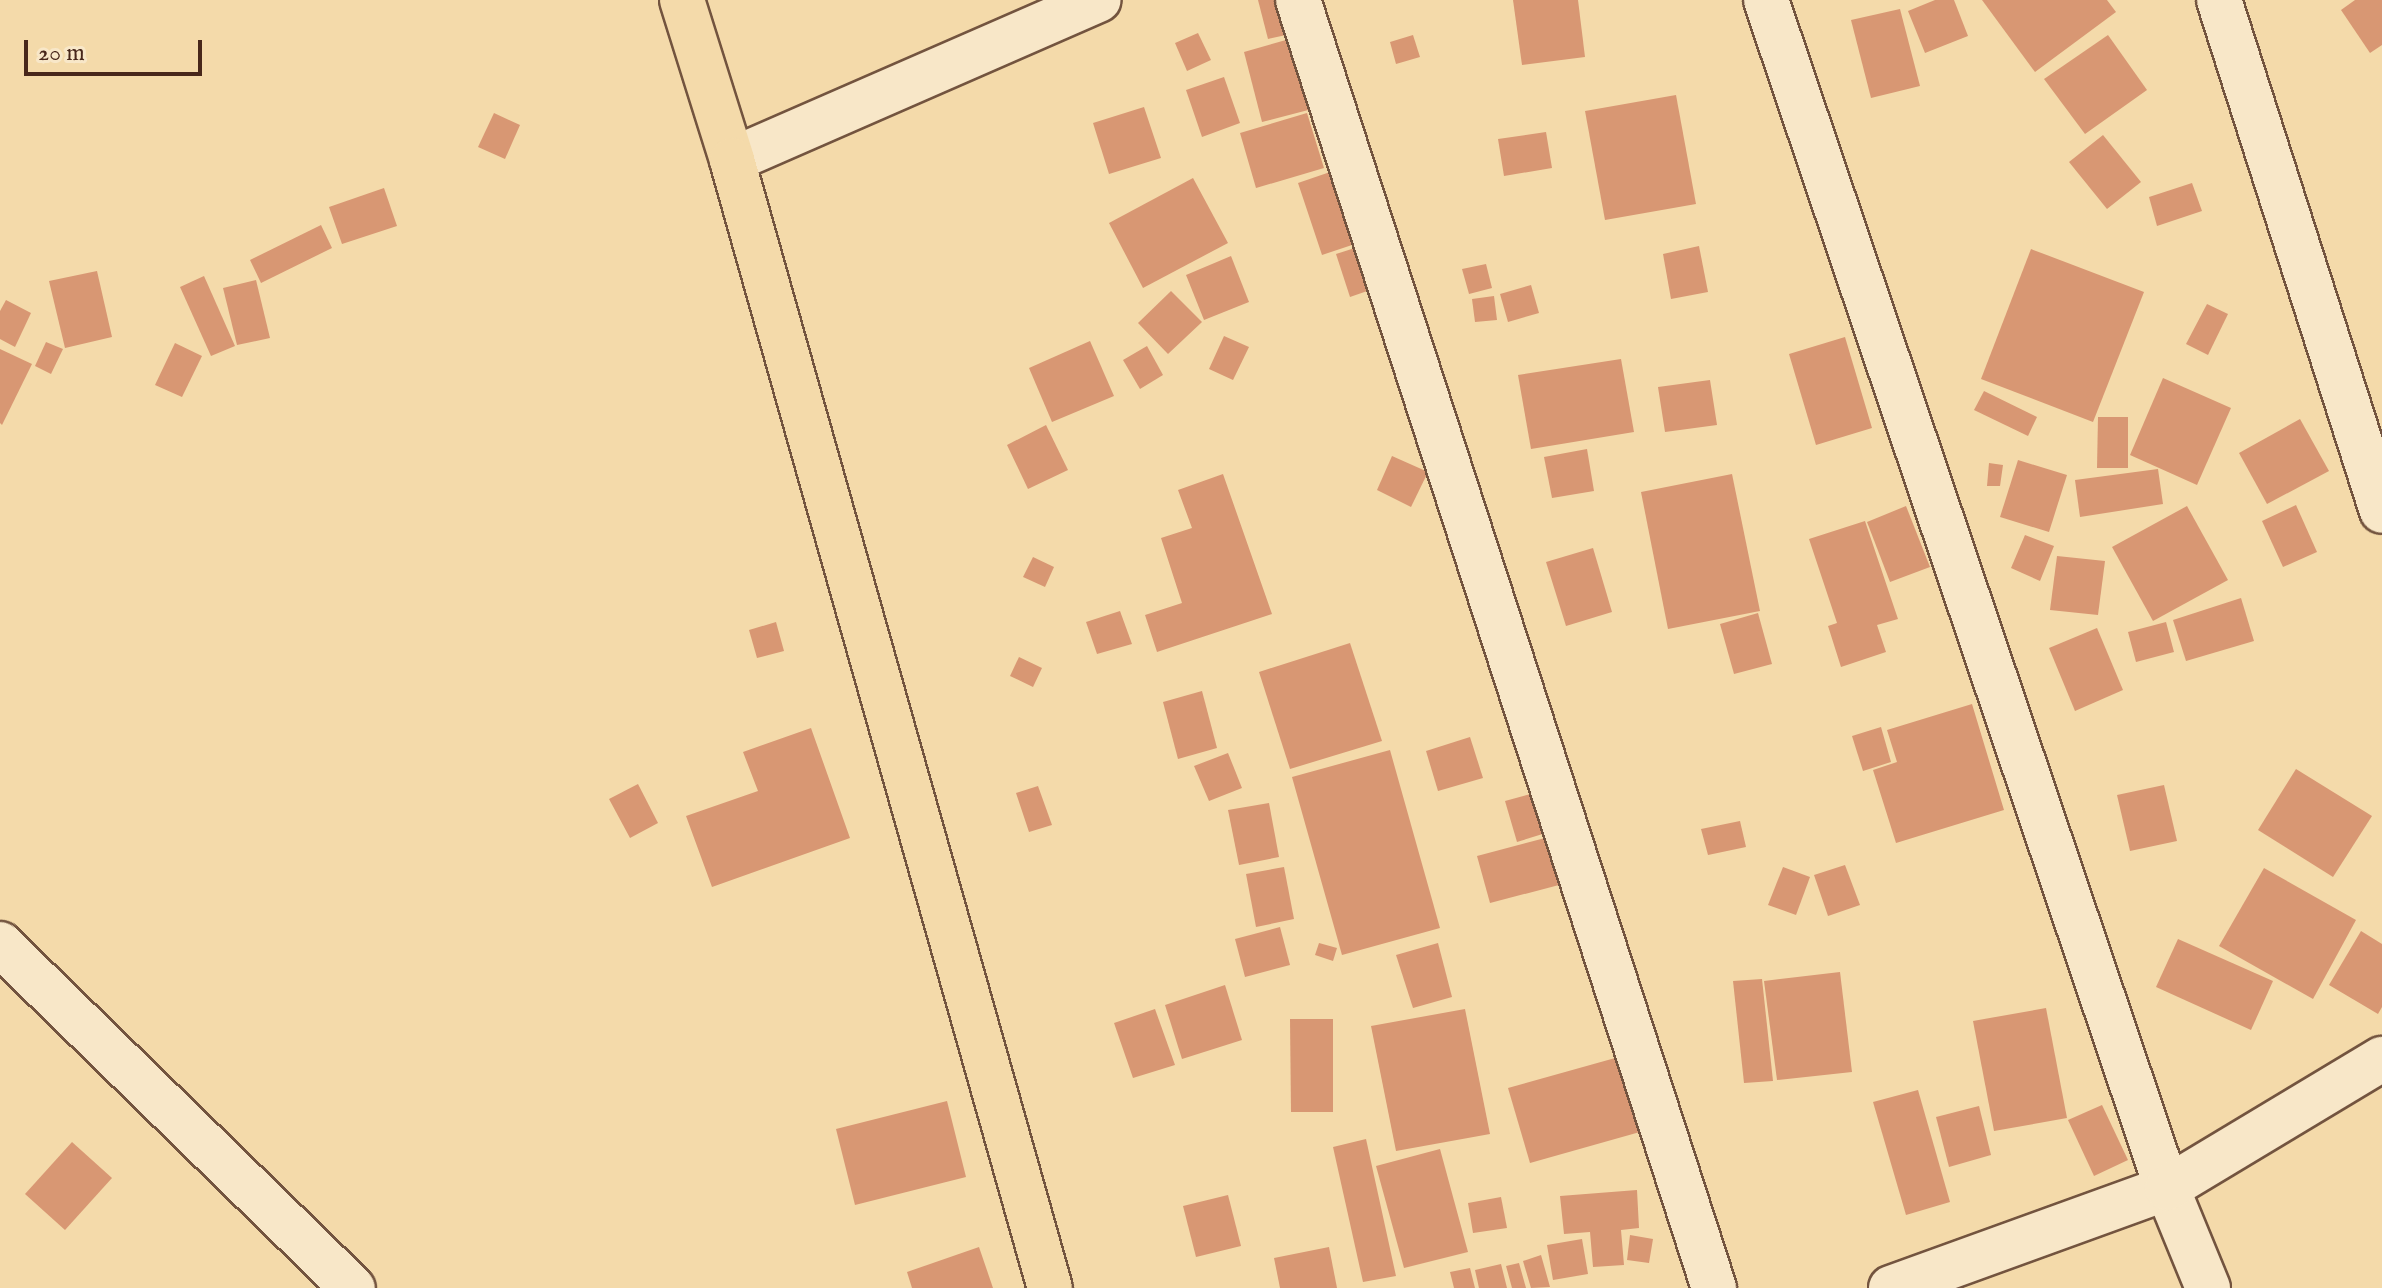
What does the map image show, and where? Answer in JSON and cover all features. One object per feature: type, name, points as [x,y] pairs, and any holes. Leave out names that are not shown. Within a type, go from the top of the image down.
[{"type":"main road","points":[[682,0],[732,160],[1050,1288]]},
{"type":"street","points":[[732,160],[1099,0]]},
{"type":"street","points":[[1298,0],[1714,1288]]},
{"type":"street","points":[[1766,0],[2167,1188],[2208,1288]]},
{"type":"street","points":[[2219,0],[2382,511]]},
{"type":"street","points":[[0,944],[353,1288]]},
{"type":"street","points":[[1891,1288],[2167,1188],[2382,1059]]},
{"type":"building","points":[[1258,0],[1287,0],[1295,33],[1268,39]]},
{"type":"building","points":[[1513,0],[1578,0],[1585,57],[1522,65]]},
{"type":"building","points":[[1935,0],[1954,0],[1968,36],[1925,53],[1908,11]]},
{"type":"building","points":[[1982,0],[2107,0],[2116,12],[2035,72]]},
{"type":"building","points":[[2355,0],[2382,0],[2382,45],[2370,53],[2341,10]]},
{"type":"building","points":[[1900,9],[1920,86],[1871,98],[1851,20]]},
{"type":"building","points":[[1198,33],[1211,60],[1187,71],[1175,43]]},
{"type":"building","points":[[1413,35],[1420,57],[1396,64],[1390,42]]},
{"type":"building","points":[[2108,35],[2147,90],[2085,134],[2044,79]]},
{"type":"building","points":[[1293,38],[1312,109],[1262,122],[1244,52]]},
{"type":"building","points":[[1224,77],[1240,123],[1202,137],[1186,90]]},
{"type":"building","points":[[1676,95],[1696,204],[1605,220],[1585,111]]},
{"type":"building","points":[[1144,107],[1161,158],[1109,174],[1093,123]]},
{"type":"building","points":[[494,113],[520,125],[505,159],[478,147]]},
{"type":"building","points":[[1307,113],[1324,168],[1256,188],[1240,133]]},
{"type":"building","points":[[1546,132],[1552,168],[1504,176],[1498,139]]},
{"type":"building","points":[[2103,135],[2141,182],[2107,209],[2069,162]]},
{"type":"building","points":[[1333,171],[1358,243],[1322,255],[1298,183]]},
{"type":"building","points":[[1193,178],[1228,243],[1143,288],[1109,223]]},
{"type":"building","points":[[2192,183],[2202,211],[2157,226],[2149,197]]},
{"type":"building","points":[[384,188],[397,226],[342,244],[329,207]]},
{"type":"building","points":[[321,225],[332,248],[261,283],[250,260]]},
{"type":"building","points":[[1699,246],[1708,292],[1671,299],[1663,254]]},
{"type":"building","points":[[1358,247],[1373,289],[1350,297],[1336,254]]},
{"type":"building","points":[[2031,249],[2144,292],[2093,422],[1981,379]]},
{"type":"building","points":[[1231,256],[1249,302],[1204,320],[1186,275]]},
{"type":"building","points":[[1486,264],[1492,288],[1469,294],[1462,269]]},
{"type":"building","points":[[97,271],[112,337],[65,348],[49,281]]},
{"type":"building","points":[[204,276],[235,346],[211,356],[180,287]]},
{"type":"building","points":[[256,280],[270,338],[237,345],[223,288]]},
{"type":"building","points":[[1531,285],[1539,313],[1508,322],[1500,294]]},
{"type":"building","points":[[1171,291],[1202,322],[1168,354],[1138,323]]},
{"type":"building","points":[[1494,296],[1497,320],[1475,322],[1472,299]]},
{"type":"building","points":[[6,300],[31,313],[15,347],[0,339],[0,311]]},
{"type":"building","points":[[2207,304],[2228,314],[2208,355],[2186,344]]},
{"type":"building","points":[[1224,336],[1249,347],[1233,380],[1209,369]]},
{"type":"building","points":[[1845,337],[1872,428],[1816,445],[1789,354]]},
{"type":"building","points":[[1090,341],[1114,396],[1052,422],[1029,368]]},
{"type":"building","points":[[46,342],[63,349],[51,374],[35,366]]},
{"type":"building","points":[[175,343],[202,356],[182,397],[155,385]]},
{"type":"building","points":[[1147,346],[1163,375],[1140,389],[1123,360]]},
{"type":"building","points":[[0,349],[32,364],[2,425],[0,423]]},
{"type":"building","points":[[1621,359],[1634,432],[1531,449],[1518,375]]},
{"type":"building","points":[[2163,378],[2231,408],[2197,485],[2130,455]]},
{"type":"building","points":[[1710,380],[1717,425],[1665,432],[1658,387]]},
{"type":"building","points":[[1984,391],[2037,417],[2028,436],[1974,410]]},
{"type":"building","points":[[2098,417],[2128,417],[2128,468],[2097,468]]},
{"type":"building","points":[[2300,419],[2329,471],[2267,504],[2239,453]]},
{"type":"building","points":[[1046,425],[1068,470],[1028,489],[1007,445]]},
{"type":"building","points":[[1587,449],[1594,491],[1552,498],[1544,457]]},
{"type":"building","points":[[1392,456],[1428,472],[1411,507],[1377,490]]},
{"type":"building","points":[[2018,460],[2067,475],[2049,532],[2000,517]]},
{"type":"building","points":[[1989,463],[2003,465],[2000,486],[1987,486]]},
{"type":"building","points":[[2158,469],[2163,504],[2080,517],[2075,480]]},
{"type":"building","points":[[1223,474],[1272,614],[1157,652],[1145,615],[1182,603],[1161,538],[1192,528],[1178,490]]},
{"type":"building","points":[[1732,474],[1760,611],[1668,629],[1641,492]]},
{"type":"building","points":[[2296,505],[2317,552],[2283,567],[2262,521]]},
{"type":"building","points":[[1906,506],[1930,567],[1890,582],[1867,522]]},
{"type":"building","points":[[2187,506],[2228,580],[2153,621],[2112,547]]},
{"type":"building","points":[[1865,521],[1898,619],[1877,625],[1886,652],[1841,667],[1828,626],[1837,623],[1809,539]]},
{"type":"building","points":[[2025,535],[2054,546],[2040,581],[2011,568]]},
{"type":"building","points":[[1593,548],[1612,612],[1566,626],[1546,562]]},
{"type":"building","points":[[2057,556],[2105,561],[2098,615],[2050,610]]},
{"type":"building","points":[[1033,557],[1054,567],[1045,587],[1023,577]]},
{"type":"building","points":[[2241,598],[2254,641],[2186,661],[2173,620]]},
{"type":"building","points":[[1120,611],[1132,644],[1097,654],[1086,622]]},
{"type":"building","points":[[1758,613],[1772,664],[1734,674],[1720,624]]},
{"type":"building","points":[[776,622],[784,651],[757,658],[749,630]]},
{"type":"building","points":[[2166,622],[2174,652],[2136,662],[2128,632]]},
{"type":"building","points":[[2097,628],[2123,690],[2075,711],[2049,648]]},
{"type":"building","points":[[1350,643],[1382,741],[1290,769],[1259,672]]},
{"type":"building","points":[[1019,657],[1042,668],[1033,687],[1010,676]]},
{"type":"building","points":[[1202,691],[1217,748],[1178,759],[1163,702]]},
{"type":"building","points":[[1972,704],[2004,810],[1896,843],[1873,770],[1897,762],[1887,730]]},
{"type":"building","points":[[1881,727],[1891,762],[1863,771],[1852,736]]},
{"type":"building","points":[[811,728],[850,838],[712,887],[686,816],[758,791],[743,752]]},
{"type":"building","points":[[1470,737],[1483,778],[1438,791],[1426,751]]},
{"type":"building","points":[[1390,750],[1440,928],[1342,955],[1292,777]]},
{"type":"building","points":[[1228,753],[1242,788],[1209,801],[1194,766]]},
{"type":"building","points":[[2296,769],[2372,816],[2333,877],[2258,830]]},
{"type":"building","points":[[638,784],[658,823],[630,838],[609,799]]},
{"type":"building","points":[[2164,785],[2177,841],[2130,851],[2117,795]]},
{"type":"building","points":[[1038,786],[1052,825],[1029,832],[1016,793]]},
{"type":"building","points":[[1538,792],[1549,832],[1517,842],[1505,801]]},
{"type":"building","points":[[1269,803],[1279,857],[1239,865],[1228,810]]},
{"type":"building","points":[[1740,821],[1746,847],[1708,855],[1701,829]]},
{"type":"building","points":[[1545,838],[1559,885],[1490,903],[1477,856]]},
{"type":"building","points":[[1845,865],[1860,905],[1828,916],[1814,875]]},
{"type":"building","points":[[1284,867],[1294,919],[1256,927],[1246,874]]},
{"type":"building","points":[[1783,867],[1810,877],[1796,915],[1768,905]]},
{"type":"building","points":[[2264,868],[2356,920],[2313,999],[2219,946]]},
{"type":"building","points":[[1280,927],[1290,965],[1245,977],[1235,939]]},
{"type":"building","points":[[2361,931],[2382,944],[2382,1007],[2378,1014],[2329,985]]},
{"type":"building","points":[[2178,939],[2273,981],[2251,1030],[2156,987]]},
{"type":"building","points":[[1319,943],[1337,948],[1333,961],[1315,955]]},
{"type":"building","points":[[1438,943],[1452,997],[1413,1008],[1396,955]]},
{"type":"building","points":[[1840,972],[1852,1072],[1777,1080],[1764,981]]},
{"type":"building","points":[[1762,979],[1773,1081],[1744,1083],[1733,981]]},
{"type":"building","points":[[1225,985],[1242,1040],[1182,1059],[1165,1005]]},
{"type":"building","points":[[2046,1008],[2067,1118],[1994,1131],[1973,1021]]},
{"type":"building","points":[[1155,1009],[1175,1065],[1133,1078],[1114,1023]]},
{"type":"building","points":[[1465,1009],[1490,1134],[1396,1151],[1371,1026]]},
{"type":"building","points":[[1290,1019],[1333,1019],[1333,1112],[1291,1112]]},
{"type":"building","points":[[1633,1053],[1654,1128],[1530,1163],[1508,1088]]},
{"type":"building","points":[[1918,1090],[1950,1202],[1906,1215],[1873,1102]]},
{"type":"building","points":[[947,1101],[966,1177],[855,1205],[836,1129]]},
{"type":"building","points":[[2102,1105],[2128,1160],[2094,1176],[2068,1120]]},
{"type":"building","points":[[1979,1106],[1991,1155],[1949,1167],[1936,1117]]},
{"type":"building","points":[[1366,1139],[1396,1276],[1363,1282],[1333,1147]]},
{"type":"building","points":[[72,1142],[112,1178],[65,1230],[25,1194]]},
{"type":"building","points":[[1440,1149],[1468,1252],[1404,1268],[1376,1166]]},
{"type":"building","points":[[1637,1190],[1639,1228],[1621,1230],[1624,1265],[1593,1267],[1590,1232],[1564,1234],[1560,1196]]},
{"type":"building","points":[[1228,1195],[1241,1246],[1196,1257],[1183,1206]]},
{"type":"building","points":[[1501,1197],[1507,1228],[1473,1233],[1468,1203]]},
{"type":"building","points":[[1630,1235],[1653,1239],[1649,1263],[1627,1260]]},
{"type":"building","points":[[1582,1239],[1588,1274],[1553,1280],[1547,1245]]},
{"type":"building","points":[[979,1247],[993,1288],[912,1288],[907,1272]]},
{"type":"building","points":[[1329,1247],[1337,1288],[1280,1288],[1274,1258]]},
{"type":"building","points":[[1541,1255],[1550,1287],[1531,1288],[1523,1261]]},
{"type":"building","points":[[1519,1263],[1526,1288],[1512,1288],[1506,1266]]},
{"type":"building","points":[[1501,1264],[1507,1288],[1479,1288],[1475,1270]]},
{"type":"building","points":[[1470,1268],[1475,1288],[1454,1288],[1450,1272]]}]
